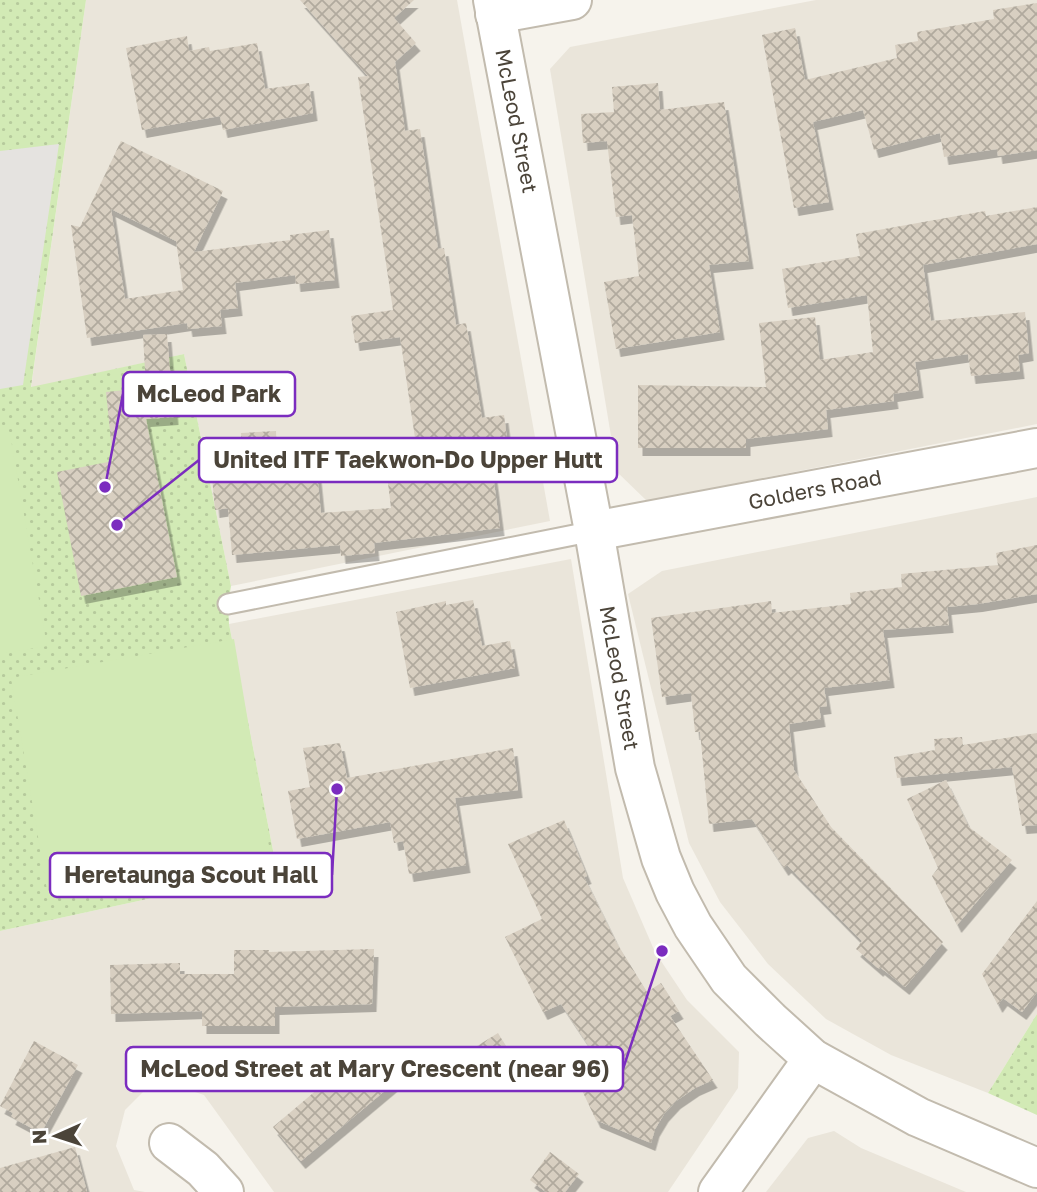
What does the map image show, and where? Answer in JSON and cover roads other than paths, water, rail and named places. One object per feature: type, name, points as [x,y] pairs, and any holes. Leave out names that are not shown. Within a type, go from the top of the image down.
[{"type":"street","points":[[494,7],[572,0]]},
{"type":"street","name":"McLeod Street","points":[[494,7],[594,531],[635,768],[661,859],[675,892],[693,926],[729,979],[813,1059],[918,1117],[1037,1168]]},
{"type":"street","name":"Golders Road","points":[[594,531],[1037,448]]},
{"type":"street","points":[[718,1192],[813,1059]]},
{"type":"street","points":[[170,1143],[203,1169],[224,1192]]},
{"type":"lane","points":[[228,604],[594,531]]},
{"type":"place","name":"McLeod Park","points":[[105,487]]},
{"type":"place","name":"United ITF Taekwon-Do Upper Hutt","points":[[117,525]]},
{"type":"place","name":"Heretaunga Scout Hall","points":[[337,789]]},
{"type":"place","name":"McLeod Street at Mary Crescent (near 96)","points":[[662,951]]}]
